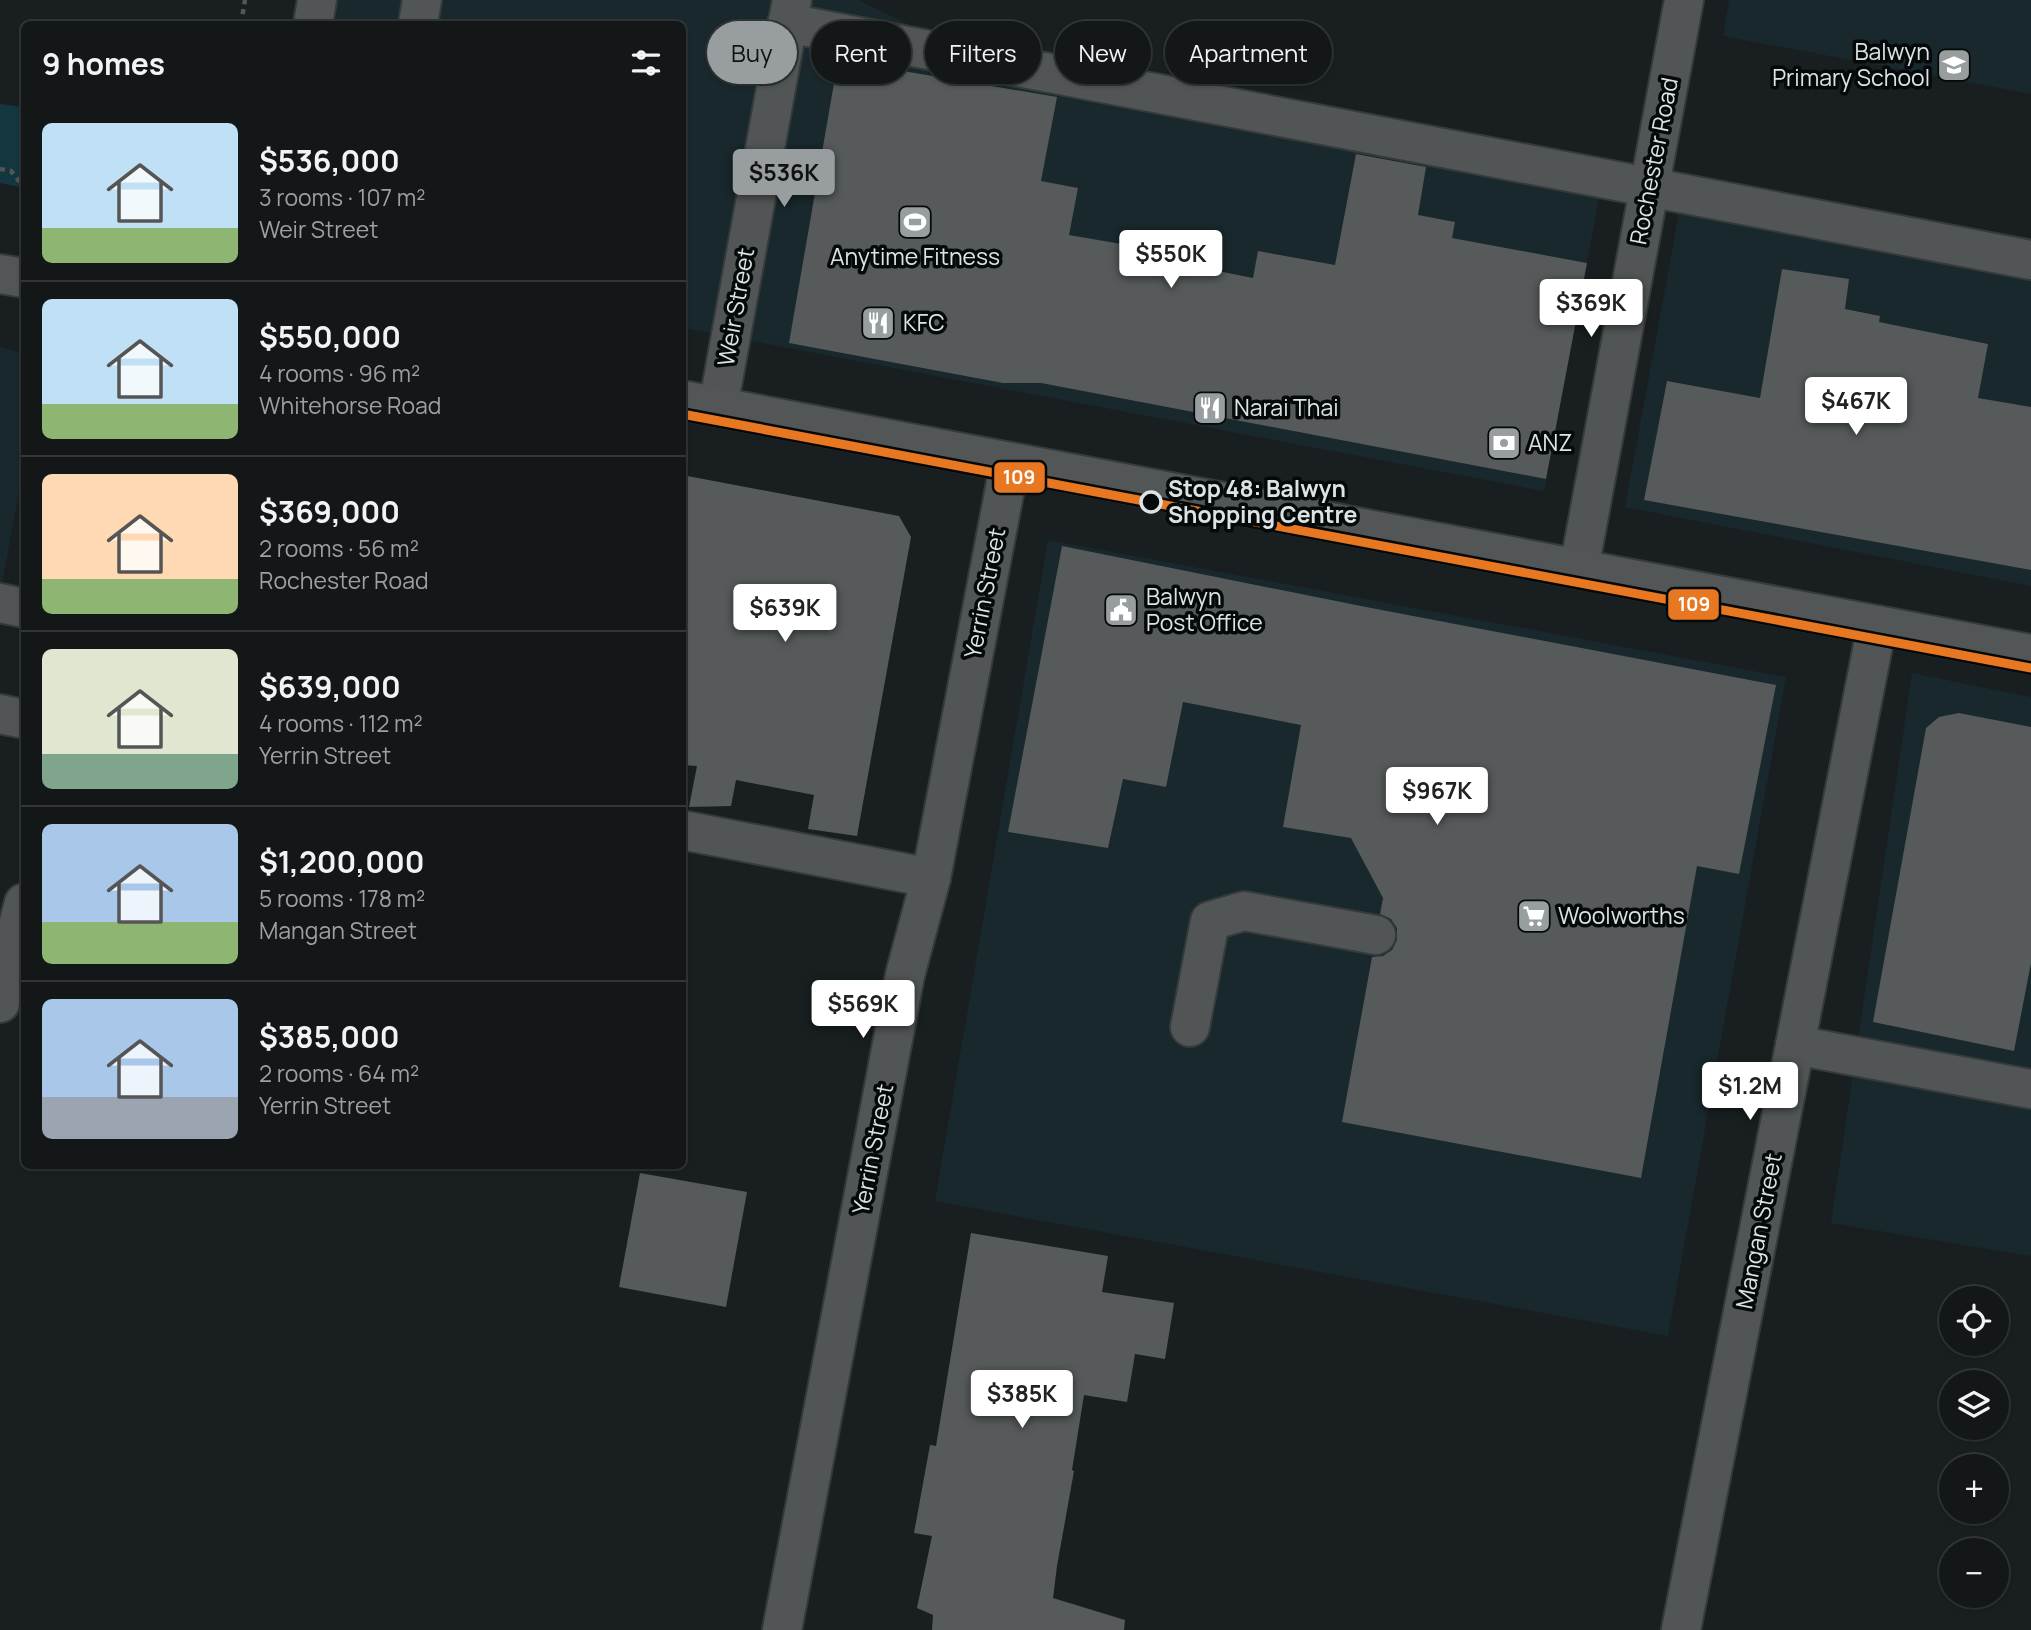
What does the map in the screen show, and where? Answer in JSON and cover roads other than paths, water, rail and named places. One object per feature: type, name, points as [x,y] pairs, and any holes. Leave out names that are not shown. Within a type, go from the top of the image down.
[{"type":"main road","points":[[0,274],[21,278]]},
{"type":"main road","points":[[700,403],[2031,654]]},
{"type":"street","points":[[314,21],[317,0]]},
{"type":"street","points":[[418,21],[422,0]]},
{"type":"street","name":"Rochester Road","points":[[1579,569],[1684,0]]},
{"type":"street","points":[[790,11],[1650,186],[2031,260]]},
{"type":"street","name":"Weir Street","points":[[700,403],[790,11]]},
{"type":"street","name":"Yerrin Street","points":[[782,1630],[905,975],[930,878],[1010,463]]},
{"type":"street","points":[[0,603],[21,607]]},
{"type":"street","name":"Mangan Street","points":[[1681,1630],[1877,625]]},
{"type":"street","points":[[0,714],[21,718]]},
{"type":"street","points":[[686,831],[930,878]]},
{"type":"street","points":[[1191,1027],[1210,921],[1244,911],[1376,935]]},
{"type":"street","points":[[0,1003],[21,915]]},
{"type":"street","points":[[1795,1045],[2031,1089]]},
{"type":"place","name":"Balwyn Primary School","points":[[1954,65]]},
{"type":"place","name":"Anytime Fitness","points":[[915,222]]},
{"type":"place","name":"KFC","points":[[878,323]]},
{"type":"place","name":"Narai Thai","points":[[1210,408]]},
{"type":"place","name":"ANZ","points":[[1504,443]]},
{"type":"place","name":"Stop 48: Balwyn Shopping Centre","points":[[1151,502]]},
{"type":"place","name":"Balwyn Post Office","points":[[1121,610]]},
{"type":"place","name":"Woolworths","points":[[1534,916]]}]
